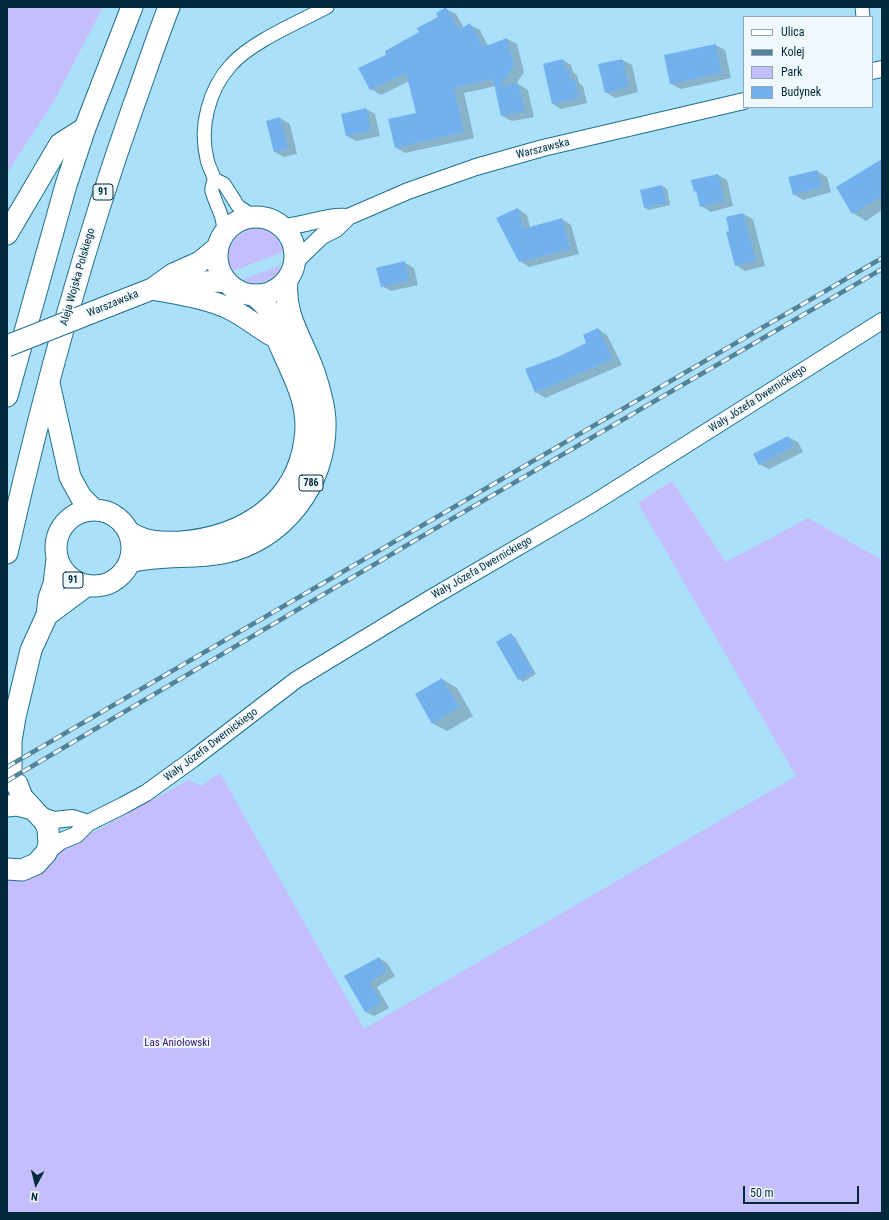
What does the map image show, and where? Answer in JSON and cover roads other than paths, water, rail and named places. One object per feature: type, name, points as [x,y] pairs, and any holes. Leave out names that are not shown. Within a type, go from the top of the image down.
[{"type":"main road","points":[[7,396],[31,306],[85,128],[132,7]]},
{"type":"main road","name":"Aleja Wojska Polskiego","points":[[7,553],[31,447],[48,381],[104,188],[169,7]]},
{"type":"main road","points":[[7,234],[60,144],[85,128]]},
{"type":"main road","points":[[221,241],[232,226],[243,220],[254,218],[269,220],[282,227],[290,237],[295,262],[287,281]]},
{"type":"main road","name":"91","points":[[221,241],[217,260],[220,272],[227,282],[235,289],[244,294],[254,295],[272,292],[287,281]]},
{"type":"main road","name":"Warszawska","points":[[161,290],[172,274],[200,262],[221,241]]},
{"type":"main road","name":"Warszawska","points":[[7,346],[111,305],[161,290],[217,281],[227,282]]},
{"type":"main road","name":"786","points":[[130,562],[155,557],[198,556],[224,553],[245,546],[280,525],[300,503],[311,484],[318,468],[323,444],[325,422],[321,396],[315,374],[292,323],[286,302],[287,281]]},
{"type":"main road","points":[[161,290],[231,309],[277,338]]},
{"type":"main road","name":"91","points":[[130,562],[121,575],[108,584],[97,587],[86,586],[67,576],[61,568],[57,559],[55,548],[57,537],[69,518],[79,513],[94,510],[109,512],[117,517],[129,532],[138,538],[156,542],[198,540],[224,534],[245,525],[263,514],[280,497],[292,479],[301,457],[305,438],[306,417],[302,392],[277,338],[275,319],[266,305],[254,295]]},
{"type":"main road","points":[[48,381],[70,477],[81,497],[94,510]]},
{"type":"main road","points":[[129,532],[132,542],[130,562]]},
{"type":"main road","points":[[7,869],[22,870],[36,864],[46,853],[49,837],[47,825],[22,797],[17,784],[9,782],[11,741],[15,717],[31,650],[47,615],[49,598],[54,584],[57,559]]},
{"type":"main road","points":[[47,615],[86,586]]},
{"type":"main road","points":[[7,806],[17,805],[37,812]]},
{"type":"street","points":[[221,241],[223,217],[212,190],[214,179],[206,158],[205,117],[215,88],[231,65],[246,52],[327,7]]},
{"type":"street","name":"Warszawska","points":[[295,262],[322,236],[336,229],[348,217],[404,193],[476,167],[543,148],[743,101]]},
{"type":"street","points":[[214,179],[224,184],[238,206],[254,218]]},
{"type":"street","name":"Warszawska","points":[[282,227],[310,223],[333,216],[348,217]]},
{"type":"street","name":"Wały Józefa Dwernickiego","points":[[46,853],[61,840],[76,835],[88,823],[124,806],[146,792],[193,759],[296,680],[431,598],[592,504],[882,322]]},
{"type":"street","points":[[37,812],[54,820],[72,818],[88,823]]},
{"type":"railway","points":[[7,767],[882,258]]},
{"type":"railway","points":[[7,781],[431,531],[882,269]]},
{"type":"park label","name":"Las Aniołowski","points":[[177,1043]]}]
